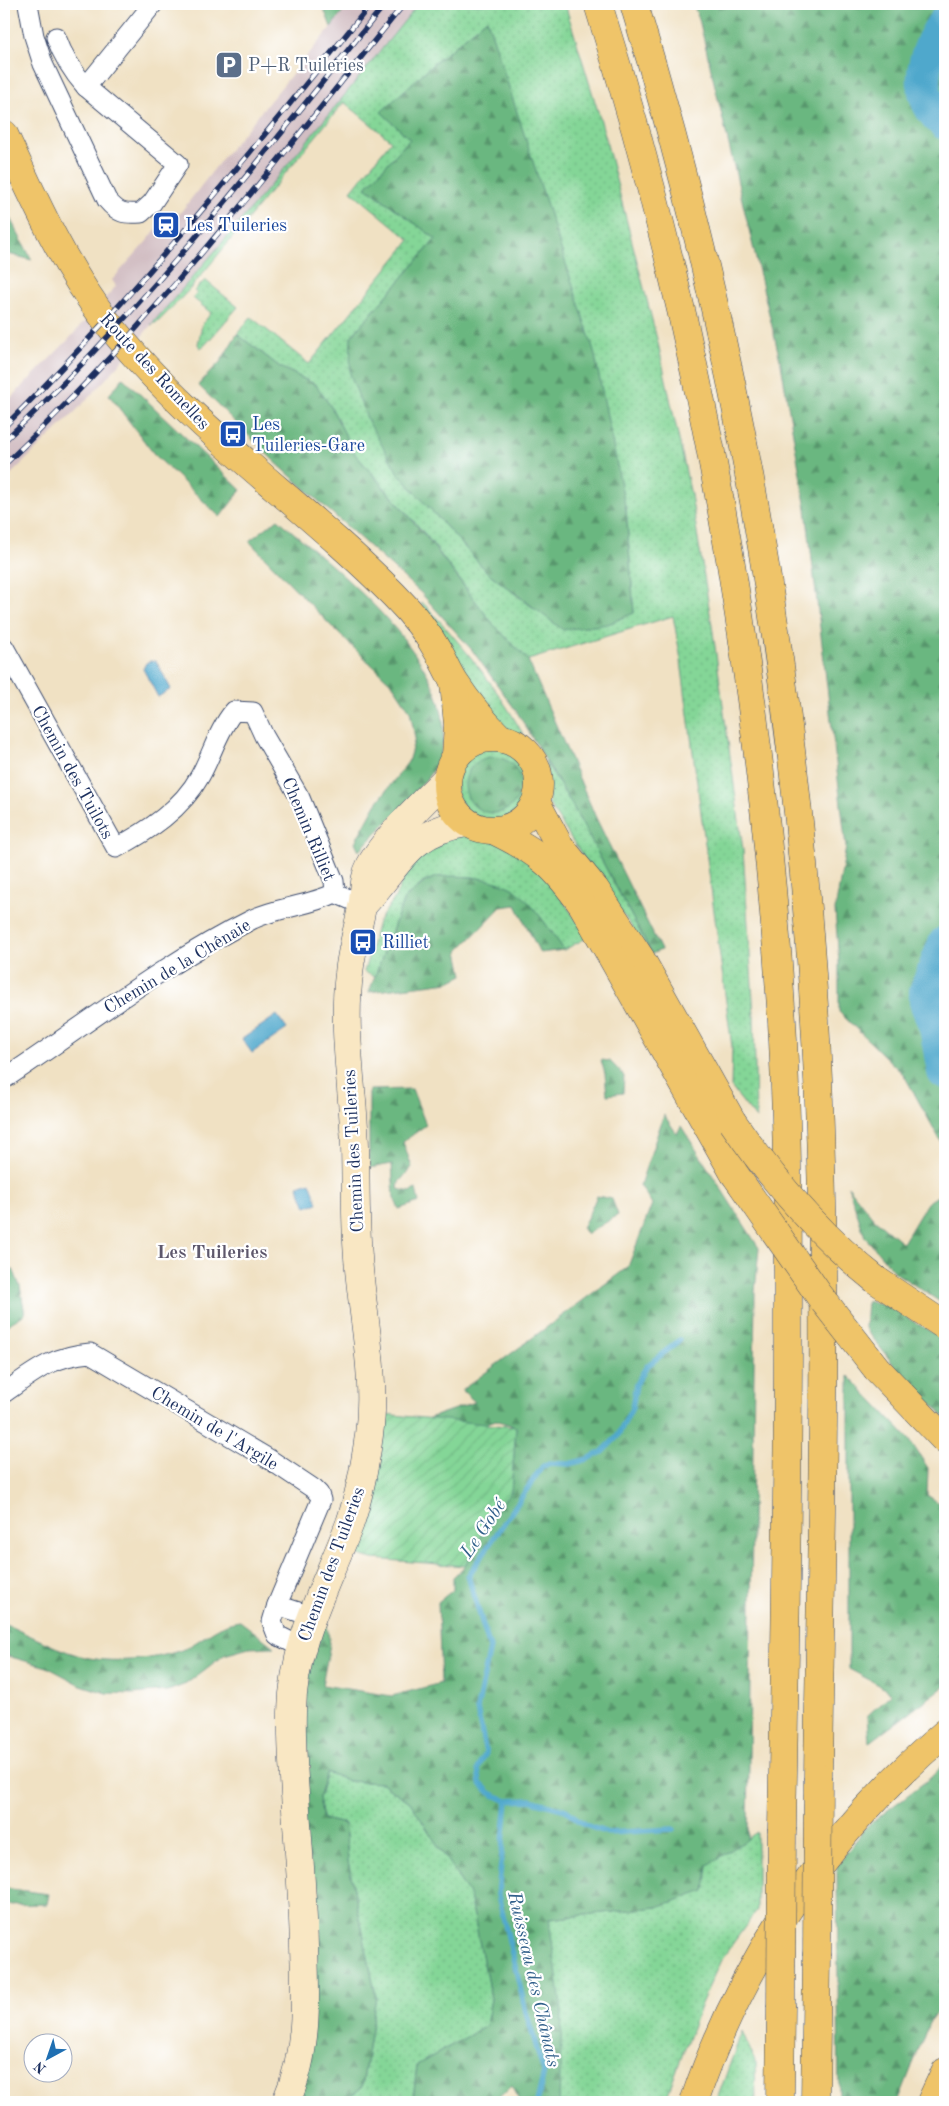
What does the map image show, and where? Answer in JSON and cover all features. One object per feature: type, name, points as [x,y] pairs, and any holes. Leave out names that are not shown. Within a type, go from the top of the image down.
[{"type":"main road","points":[[598,4],[662,229],[706,428],[741,626],[766,826],[782,1026],[788,1222],[788,1429],[780,2102]]},
{"type":"main road","points":[[634,4],[694,221],[739,420],[774,619],[799,820],[816,1024],[822,1224],[823,1428],[815,2102]]},
{"type":"main road","name":"Route des Romelles","points":[[4,134],[57,245],[94,305],[119,337],[207,428],[345,548],[394,594],[420,623],[433,642],[454,681],[480,718],[500,738]]},
{"type":"main road","name":"Route des Romelles","points":[[452,767],[458,724],[454,681]]},
{"type":"main road","points":[[500,738],[515,743],[532,758],[540,778],[536,802],[531,811],[517,824],[496,831],[479,829],[467,823],[457,814],[446,787],[452,767],[473,742],[481,739],[500,738]]},
{"type":"main road","points":[[536,802],[559,845],[595,889],[641,959],[732,1121],[767,1170],[794,1203],[832,1242],[876,1280],[945,1326]]},
{"type":"main road","points":[[496,831],[526,846],[548,862],[565,881],[583,906],[734,1173],[818,1296],[877,1369],[945,1440]]},
{"type":"main road","points":[[694,2102],[718,2038],[740,1992],[764,1948],[804,1885],[885,1788],[945,1732]]},
{"type":"main road","points":[[931,2102],[945,2072]]},
{"type":"street","points":[[28,4],[34,36],[43,64],[107,200],[115,210],[126,214],[141,213],[152,204],[178,164],[86,87],[62,55],[56,37]]},
{"type":"street","points":[[86,87],[153,4]]},
{"type":"street","name":"Chemin des Tuilots","points":[[4,647],[116,848],[143,834],[188,794],[200,777],[225,724],[234,711],[253,712]]},
{"type":"street","name":"Chemin Rilliet","points":[[253,712],[264,736],[300,798],[334,881],[335,893]]},
{"type":"street","name":"Chemin des Tuileries","points":[[286,2102],[299,2067],[305,2004],[304,1926],[292,1716],[293,1686],[301,1647],[311,1616],[351,1520],[363,1475],[370,1430],[369,1350],[358,1256],[355,1144],[347,1007],[349,974],[363,905],[365,879],[373,860],[452,767]]},
{"type":"street","points":[[335,893],[363,905],[381,886],[393,866],[405,852],[440,829],[467,823]]},
{"type":"street","name":"Chemin de la Chênaie","points":[[4,1079],[126,994],[213,941],[270,912],[305,905],[335,893]]},
{"type":"street","name":"Chemin de l'Argile","points":[[4,1393],[50,1361],[76,1354],[90,1353],[269,1459],[314,1488],[321,1500],[277,1605],[272,1622],[277,1635],[301,1647]]},
{"type":"street","points":[[277,1605],[311,1616]]},
{"type":"shaded area","points":[[350,4],[439,4],[352,92],[159,321],[151,325],[118,366],[79,408],[4,481],[4,405],[69,339],[116,286],[112,280],[147,241],[170,211],[177,217],[225,155]]},
{"type":"green space","points":[[322,4],[349,4],[331,27]]},
{"type":"green space","points":[[418,4],[565,4],[601,121],[658,343],[691,495],[713,632],[743,850],[754,1014],[756,1119],[731,1087],[732,1047],[680,654],[673,616],[528,660],[493,624],[425,534],[355,454],[331,407],[316,385],[280,367],[237,334],[251,317],[309,364],[410,240],[351,191],[391,141],[344,102],[190,289],[159,321],[151,325],[320,126]],"holes":[[[487,19],[626,510],[634,613],[536,610],[487,572],[398,473],[351,337],[436,239],[366,187],[410,139],[382,112],[431,66]]]},
{"type":"green space","points":[[693,4],[945,4],[945,41],[939,52],[945,55],[944,1147],[904,1075],[839,1012],[839,962],[835,910],[846,847],[806,509],[781,364],[699,19]]},
{"type":"green space","points":[[487,19],[594,351],[626,510],[634,613],[608,624],[563,630],[487,572],[398,473],[368,421],[350,374],[351,337],[436,239],[366,187],[410,139],[381,112],[431,66]]},
{"type":"green space","points":[[4,207],[32,260],[4,253]]},
{"type":"green space","points":[[205,280],[238,307],[205,345],[200,348],[198,344],[202,325],[211,313],[193,298],[197,293],[194,291]]},
{"type":"green space","points":[[237,334],[280,367],[316,385],[331,407],[355,454],[424,534],[493,624],[528,660],[597,820],[661,950],[652,954],[571,803],[517,712],[472,650],[421,593],[273,460],[198,385],[221,361]]},
{"type":"green space","points":[[123,378],[241,490],[220,517],[154,454],[109,395]]},
{"type":"green space","points":[[278,519],[363,594],[392,625],[417,657],[435,691],[443,725],[439,759],[434,769],[415,793],[359,851],[355,842],[376,804],[408,762],[415,738],[410,711],[393,685],[337,632],[249,541]]},
{"type":"green space","points":[[422,602],[477,665],[501,698],[523,734],[519,736],[503,728],[470,686],[462,666],[440,629],[421,604]]},
{"type":"green space","points":[[493,747],[514,753],[524,763],[530,784],[524,805],[514,815],[493,821],[472,815],[462,805],[456,784],[462,763],[472,753]]},
{"type":"green space","points":[[488,757],[498,757],[513,765],[519,774],[521,785],[519,796],[513,805],[498,813],[488,813],[477,808],[470,801],[465,790],[465,780],[470,769],[477,762]]},
{"type":"green space","points":[[545,761],[571,803],[652,954],[603,888],[549,804],[549,784]]},
{"type":"green space","points":[[466,834],[499,842],[537,863],[588,937],[564,950],[539,915],[474,877],[436,877],[424,882],[404,899],[375,977],[364,972],[378,922],[394,899],[405,876],[398,872],[427,845]]},
{"type":"green space","points":[[455,876],[492,881],[512,888],[533,907],[564,950],[540,953],[516,905],[501,907],[458,951],[463,975],[449,982],[369,992],[404,899],[425,882],[436,877]]},
{"type":"green space","points":[[601,1060],[610,1061],[624,1076],[623,1093],[607,1095],[605,1074]]},
{"type":"green space","points":[[412,1089],[426,1125],[403,1142],[412,1167],[399,1182],[398,1189],[410,1192],[416,1189],[419,1202],[399,1209],[394,1198],[392,1164],[369,1168],[369,1090]]},
{"type":"green space","points":[[664,1115],[677,1134],[681,1126],[759,1248],[755,1292],[748,1839],[708,1865],[705,1891],[657,1907],[549,1919],[562,2012],[559,2102],[520,2102],[511,2086],[494,2102],[418,2102],[413,2100],[417,2065],[486,2026],[491,1999],[470,1896],[410,1802],[382,1783],[348,1781],[327,1772],[319,1798],[323,1819],[345,1824],[348,1861],[376,1996],[362,2087],[343,2102],[296,2102],[304,1764],[304,1682],[326,1619],[330,1644],[322,1685],[392,1696],[441,1683],[438,1602],[453,1590],[453,1577],[465,1566],[493,1514],[511,1492],[516,1427],[496,1420],[437,1441],[406,1426],[475,1402],[462,1390],[628,1267],[652,1204],[640,1185]]},
{"type":"green space","points":[[848,1186],[874,1219],[903,1243],[927,1203],[945,1191],[945,1305],[896,1273],[865,1237]]},
{"type":"green space","points":[[597,1196],[612,1199],[618,1215],[587,1234],[582,1229]]},
{"type":"green space","points":[[13,1269],[20,1286],[25,1314],[4,1327],[4,1271]]},
{"type":"green space","points":[[867,1301],[887,1306],[945,1340],[945,1417],[904,1378],[865,1328]]},
{"type":"green space","points":[[849,1376],[909,1439],[928,1468],[927,1495],[945,1507],[945,1686],[869,1743],[867,1716],[891,1694],[879,1685],[849,1669]]},
{"type":"green space","points":[[383,1414],[516,1427],[511,1492],[493,1514],[465,1566],[373,1559],[352,1553],[367,1515],[379,1462]]},
{"type":"green space","points":[[240,1621],[274,1647],[249,1648],[224,1655],[186,1684],[168,1691],[133,1694],[106,1693],[81,1685],[47,1667],[4,1655],[4,1624],[56,1648],[78,1655],[100,1660],[134,1660],[157,1657],[179,1651],[223,1625]]},
{"type":"green space","points":[[945,1763],[945,2000],[929,2023],[898,2102],[839,2102],[837,1865],[868,1825],[929,1779]]},
{"type":"green space","points":[[326,1772],[348,1781],[382,1783],[410,1802],[470,1896],[491,1999],[486,2026],[417,2065],[413,2099],[418,2102],[343,2102],[362,2087],[376,1996],[348,1861],[345,1824],[323,1819],[319,1798]]},
{"type":"green space","points":[[757,1832],[757,1910],[721,1960],[701,2004],[665,2102],[559,2102],[549,1919],[657,1907],[708,1865]]},
{"type":"green space","points":[[4,1888],[49,1894],[47,1904],[4,1905]]},
{"type":"green space","points":[[742,2031],[755,2061],[756,2102],[716,2102]]},
{"type":"water","points":[[156,661],[171,689],[158,697],[143,669],[146,663]]},
{"type":"water","points":[[277,1015],[287,1029],[252,1053],[242,1039]]},
{"type":"water","points":[[310,1182],[318,1203],[306,1207],[298,1186]]},
{"type":"waterway","points":[[945,22],[933,42],[924,74],[926,96],[936,115],[945,123]]},
{"type":"waterway","points":[[944,1072],[936,1027],[926,1002],[926,991],[945,943]]},
{"type":"waterway","name":"Le Gobé","points":[[673,1829],[608,1833],[585,1825],[566,1810],[530,1800],[507,1801],[490,1793],[480,1783],[478,1769],[486,1753],[477,1709],[490,1648],[468,1576],[542,1467],[549,1463],[569,1464],[588,1459],[602,1452],[617,1437],[632,1408],[636,1384],[647,1366],[680,1340]]},
{"type":"waterway","name":"Ruisseau des Chânats","points":[[507,1801],[498,1895],[526,2012],[544,2072],[537,2102]]},
{"type":"railway","points":[[4,427],[101,326],[193,220],[371,4]]},
{"type":"railway","points":[[4,441],[56,391],[155,285],[248,174],[385,4]]},
{"type":"railway","points":[[4,465],[111,356],[162,299],[212,241],[404,4]]},
{"type":"place","name":"P+R Tuileries","points":[[229,65]]},
{"type":"place","name":"Les Tuileries","points":[[166,225]]},
{"type":"place","name":"Les Tuileries-Gare","points":[[233,434]]},
{"type":"place","name":"Rilliet","points":[[363,942]]},
{"type":"district","name":"Les Tuileries","points":[[212,1251]]}]
